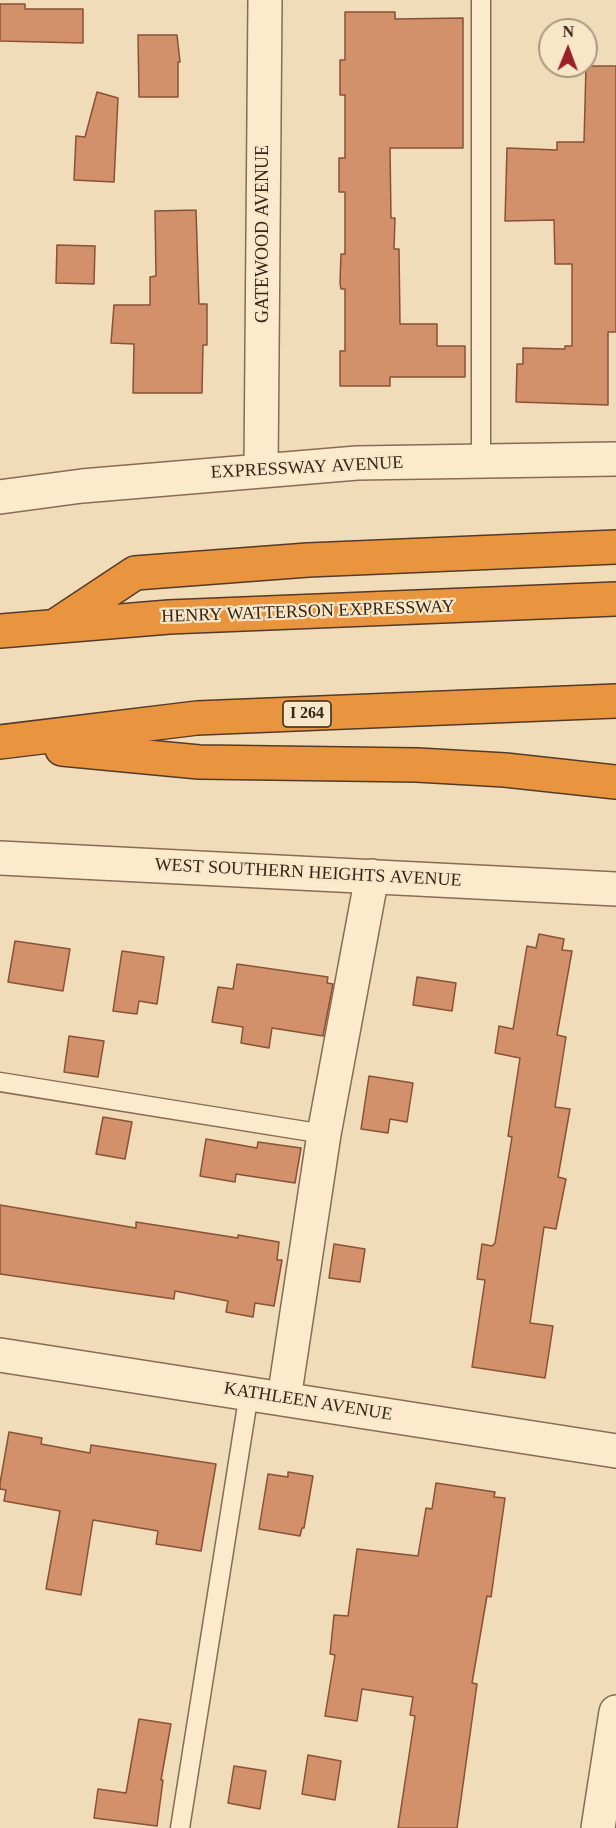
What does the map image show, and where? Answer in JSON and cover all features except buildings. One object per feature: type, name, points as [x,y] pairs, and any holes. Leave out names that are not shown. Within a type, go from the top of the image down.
[{"type":"highway","points":[[53,627],[135,573],[308,560],[616,547]]},
{"type":"highway","name":"HENRY WATTERSON EXPRESSWAY","points":[[0,631],[169,617],[616,599]]},
{"type":"highway","name":"I 264","points":[[0,742],[198,718],[616,701]]},
{"type":"highway","points":[[0,742],[199,762],[417,765],[506,770],[616,782]]},
{"type":"street","name":"GATEWOOD AVENUE","points":[[261,469],[265,0]]},
{"type":"street","name":"EXPRESSWAY AVENUE","points":[[0,497],[82,486],[261,469],[357,463],[616,459]]},
{"type":"street","name":"WEST SOUTHERN HEIGHTS AVENUE","points":[[0,858],[616,889]]},
{"type":"street","points":[[284,1399],[324,1134],[372,876]]},
{"type":"street","name":"KATHLEEN AVENUE","points":[[0,1354],[616,1450]]},
{"type":"street","points":[[598,1828],[616,1712]]},
{"type":"lane","points":[[481,0],[481,461]]},
{"type":"lane","points":[[0,1082],[324,1134]]},
{"type":"lane","points":[[180,1828],[249,1393]]}]
